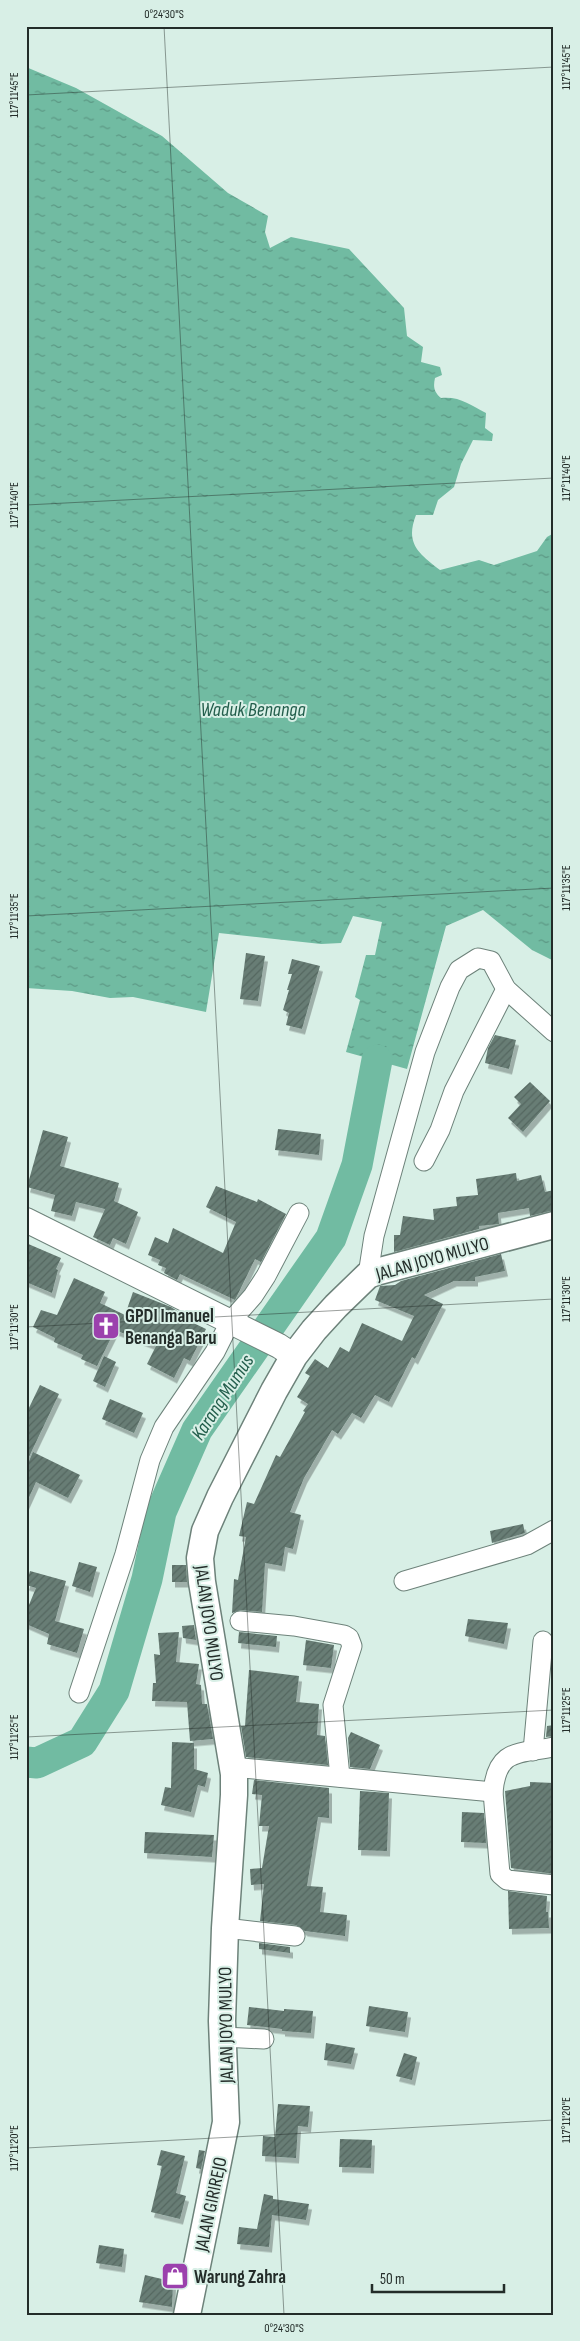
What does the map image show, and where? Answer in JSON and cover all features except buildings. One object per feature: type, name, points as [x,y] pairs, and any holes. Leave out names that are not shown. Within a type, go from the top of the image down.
[{"type":"main road","name":"JALAN JOYO MULYO","points":[[226,2122],[222,2037],[225,1928],[234,1795],[232,1767],[204,1601],[200,1558],[205,1531],[220,1497],[274,1391],[286,1351],[314,1330],[368,1275],[554,1225]]},
{"type":"main road","name":"JALAN GIRIREJO","points":[[187,2315],[226,2122]]},
{"type":"street","points":[[368,1275],[374,1236],[422,1061],[450,987],[460,970],[478,958],[491,961],[506,990],[554,1032]]},
{"type":"street","points":[[424,1161],[440,1130],[454,1092],[506,990]]},
{"type":"street","points":[[79,1693],[125,1554],[150,1460],[160,1435],[232,1323],[266,1276],[299,1213]]},
{"type":"street","points":[[26,1220],[286,1351]]},
{"type":"street","points":[[404,1581],[527,1545],[554,1530]]},
{"type":"street","points":[[240,1621],[294,1626],[344,1635],[349,1638],[352,1646],[333,1705],[340,1777]]},
{"type":"street","points":[[533,1751],[543,1641]]},
{"type":"street","points":[[554,1747],[512,1755],[500,1763],[494,1776],[493,1792],[500,1874],[507,1880],[554,1885]]},
{"type":"street","points":[[232,1767],[493,1792]]},
{"type":"street","points":[[225,1928],[295,1936]]},
{"type":"street","points":[[222,2037],[264,2039]]},
{"type":"water","name":"Waduk Benanga","points":[[26,67],[76,88],[162,136],[228,193],[268,216],[265,232],[270,248],[291,237],[349,249],[404,308],[407,336],[423,347],[421,362],[440,367],[442,375],[435,378],[434,381],[437,394],[441,398],[454,398],[465,402],[486,413],[485,428],[493,434],[492,441],[473,440],[461,464],[454,487],[438,500],[433,515],[416,515],[412,533],[413,540],[425,558],[440,570],[479,560],[494,565],[537,551],[547,537],[554,533],[554,961],[532,950],[483,910],[446,926],[407,1069],[346,1052],[360,1000],[355,997],[366,955],[375,955],[382,922],[353,916],[341,943],[321,944],[219,933],[206,1012],[133,997],[110,998],[72,991],[26,988]]},
{"type":"waterway","name":"Karang Mumus","points":[[26,1762],[37,1763],[82,1742],[114,1691],[147,1579],[161,1512],[197,1430],[331,1238],[357,1165],[377,1060]]},
{"type":"place","name":"GPDI Imanuel Benanga Baru","points":[[106,1326]]},
{"type":"place","name":"Warung Zahra","points":[[175,2276]]}]
